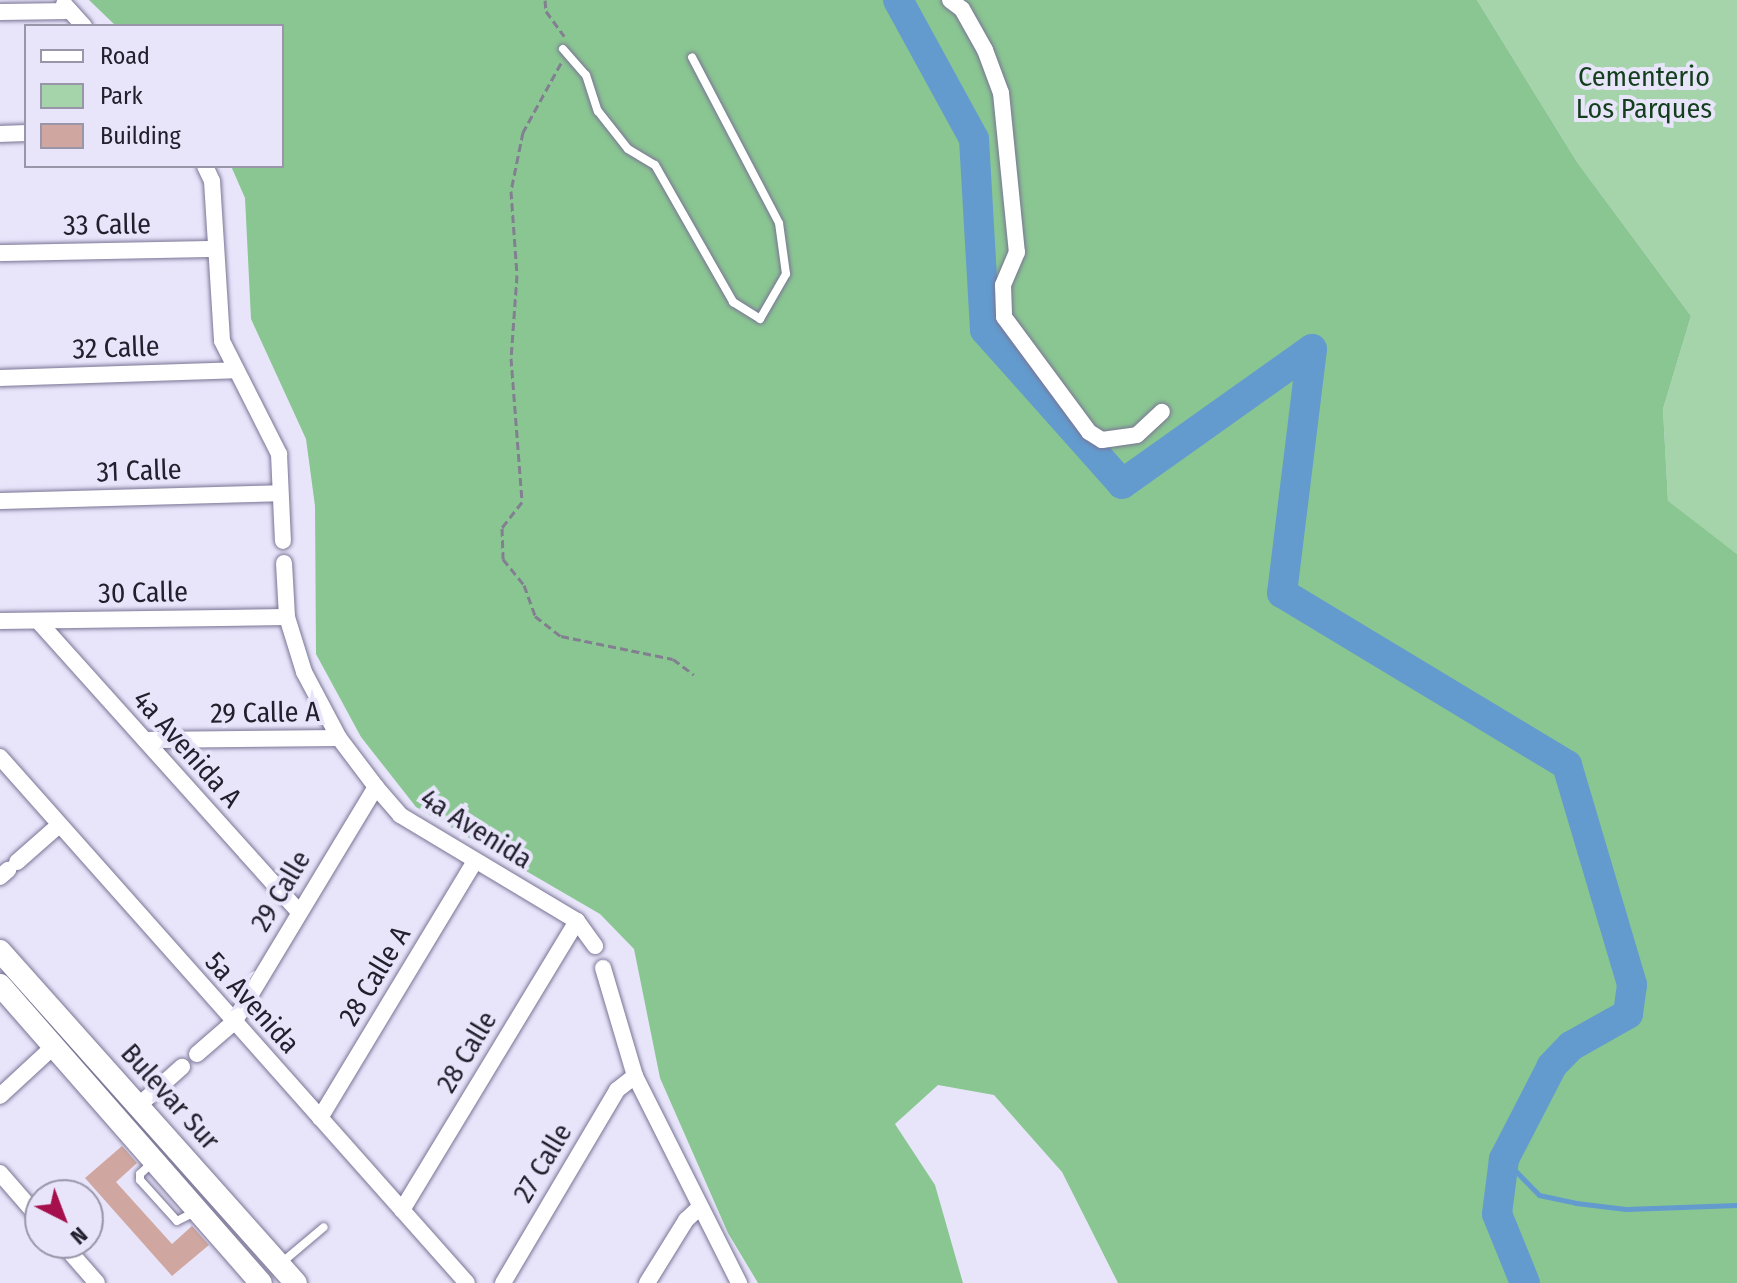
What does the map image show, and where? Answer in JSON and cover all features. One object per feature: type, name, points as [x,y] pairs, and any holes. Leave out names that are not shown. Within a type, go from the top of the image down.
[{"type":"main road","name":"Bulevar Sur","points":[[0,951],[296,1283]]},
{"type":"main road","name":"Bulevar Sur","points":[[0,985],[261,1283]]},
{"type":"street","points":[[950,0],[962,9],[985,50],[1001,93],[1017,252],[1003,285],[1004,317],[1089,432],[1102,440],[1137,435],[1162,412]]},
{"type":"street","points":[[0,12],[65,5],[82,24]]},
{"type":"street","points":[[0,134],[24,133]]},
{"type":"street","points":[[206,168],[212,181],[222,341],[274,440],[283,541]]},
{"type":"street","name":"33 Calle","points":[[0,253],[214,249]]},
{"type":"street","name":"32 Calle","points":[[0,378],[235,370]]},
{"type":"street","name":"31 Calle","points":[[0,501],[280,493]]},
{"type":"street","name":"4a Avenida","points":[[284,563],[287,617],[304,672],[339,738],[376,787],[400,815],[577,921],[595,946]]},
{"type":"street","name":"30 Calle","points":[[0,621],[287,617]]},
{"type":"street","name":"4a Avenida A","points":[[38,621],[298,911]]},
{"type":"street","name":"29 Calle A","points":[[145,740],[339,738]]},
{"type":"street","name":"5a Avenida","points":[[0,757],[467,1283]]},
{"type":"street","name":"29 Calle","points":[[197,1054],[234,1022],[298,911],[376,787]]},
{"type":"street","points":[[8,870],[59,825]]},
{"type":"street","name":"28 Calle A","points":[[320,1118],[475,861]]},
{"type":"street","name":"28 Calle","points":[[402,1210],[577,921]]},
{"type":"street","points":[[603,968],[635,1076],[739,1283]]},
{"type":"street","points":[[0,1096],[55,1045]]},
{"type":"street","points":[[138,1106],[182,1067]]},
{"type":"street","name":"27 Calle","points":[[503,1283],[617,1090],[635,1076]]},
{"type":"street","points":[[0,1173],[24,1201]]},
{"type":"street","points":[[647,1283],[686,1220],[700,1207]]},
{"type":"street","points":[[76,1259],[97,1283]]},
{"type":"lane","points":[[563,49],[586,75],[598,111],[628,149],[655,165],[733,302],[760,319],[786,274],[779,223],[692,57]]},
{"type":"lane","points":[[280,1265],[324,1227]]},
{"type":"path","points":[[545,0],[546,11],[564,34],[563,49],[561,63],[523,132],[511,191],[517,275],[511,358],[522,502],[502,528],[503,559],[524,585],[535,616],[561,636],[673,659],[694,675]]},
{"type":"green space","points":[[89,0],[1477,0],[1577,162],[1691,316],[1663,409],[1668,501],[1737,554],[1737,1283],[1118,1283],[1062,1172],[994,1095],[938,1085],[895,1124],[935,1185],[963,1283],[758,1283],[728,1233],[660,1078],[634,949],[600,914],[416,807],[361,737],[316,654],[315,506],[306,439],[251,319],[245,198],[232,168],[284,168],[284,24],[114,24]]},
{"type":"green space","name":"Cementerio Los Parques","points":[[1477,0],[1737,0],[1737,554],[1668,502],[1663,409],[1691,316],[1577,162]]},
{"type":"building","points":[[122,1146],[137,1163],[116,1182],[172,1244],[192,1226],[209,1245],[172,1276],[104,1199],[104,1179],[85,1178]]},
{"type":"waterway","points":[[898,0],[974,139],[985,330],[1122,484],[1312,349],[1282,593],[1567,765],[1632,985],[1628,1014],[1571,1046],[1552,1066],[1504,1159],[1497,1214],[1525,1283]]},
{"type":"waterway","points":[[1504,1159],[1539,1195],[1576,1203],[1626,1209],[1737,1205]]}]
